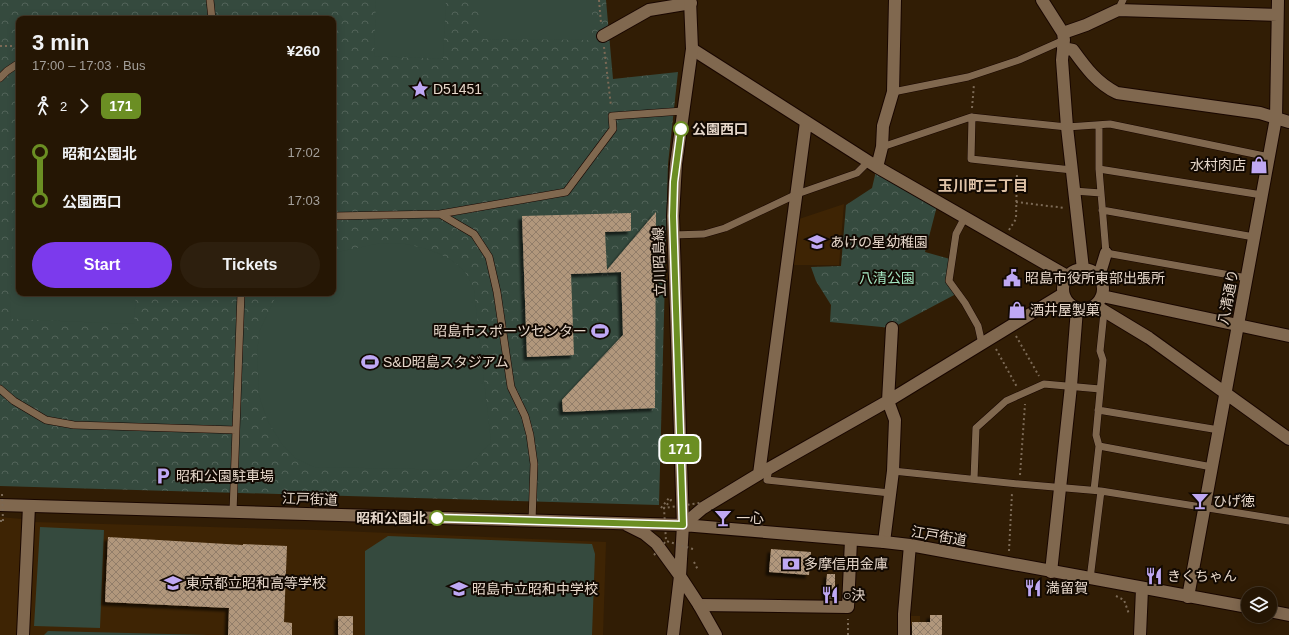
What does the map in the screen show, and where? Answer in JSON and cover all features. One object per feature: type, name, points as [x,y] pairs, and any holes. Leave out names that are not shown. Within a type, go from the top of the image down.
[{"type":"street","points":[[873,164],[882,147],[884,126],[893,92],[895,0]]},
{"type":"street","points":[[1042,0],[1063,41],[1073,50],[1088,72],[1106,88],[1117,93],[1260,114],[1289,122]]},
{"type":"street","name":"八清通り","points":[[1188,597],[1276,118],[1278,0]]},
{"type":"street","points":[[603,36],[649,10],[691,2]]},
{"type":"street","name":"立川昭島線","points":[[674,635],[683,525],[673,235],[674,182],[692,49],[691,2]]},
{"type":"street","points":[[1063,41],[1120,5],[1277,15]]},
{"type":"street","points":[[1063,41],[1062,60],[1067,127],[1083,269]]},
{"type":"street","points":[[692,49],[873,164],[1067,276]]},
{"type":"street","points":[[764,471],[806,122]]},
{"type":"street","points":[[1099,276],[1106,253]]},
{"type":"street","points":[[1101,305],[1103,286],[1099,276],[1089,270],[1083,269],[1077,270],[1067,276],[1062,288],[1063,294],[1068,304],[1078,309],[1090,309],[1101,305],[1238,326],[1289,336]]},
{"type":"street","points":[[683,525],[703,508],[764,471],[888,401],[1063,294]]},
{"type":"street","points":[[1101,305],[1289,439]]},
{"type":"street","points":[[1051,572],[1078,309]]},
{"type":"street","points":[[884,542],[893,471],[895,420],[888,401],[892,328]]},
{"type":"street","name":"江戸街道","points":[[1,499],[28,506],[683,525],[884,542],[910,545],[1142,589],[1241,606]]},
{"type":"street","points":[[24,635],[28,506]]},
{"type":"street","name":"江戸街道","points":[[620,522],[639,531],[656,543],[699,605],[716,635]]},
{"type":"street","points":[[699,605],[848,611],[851,540]]},
{"type":"street","points":[[904,635],[904,614],[910,545]]},
{"type":"street","points":[[1140,635],[1142,589]]},
{"type":"street","points":[[1277,612],[1289,614]]},
{"type":"lane","points":[[210,0],[212,16]]},
{"type":"lane","points":[[893,92],[975,74],[1019,60],[1063,41]]},
{"type":"lane","points":[[0,78],[16,65]]},
{"type":"lane","points":[[336,216],[440,214],[566,192],[613,129],[612,116],[683,111]]},
{"type":"lane","points":[[972,117],[971,160],[1072,170]]},
{"type":"lane","points":[[882,147],[972,117],[1067,127],[1110,124],[1269,157]]},
{"type":"lane","points":[[1099,125],[1101,193],[1106,253],[1247,278]]},
{"type":"lane","points":[[673,235],[704,234],[725,228],[797,194],[857,173],[873,164]]},
{"type":"lane","points":[[1100,169],[1262,195]]},
{"type":"lane","points":[[1074,191],[1101,193]]},
{"type":"lane","points":[[1102,210],[1254,237]]},
{"type":"lane","points":[[440,214],[474,234],[489,258],[497,292],[511,387],[525,416],[530,435],[534,464],[532,521]]},
{"type":"lane","points":[[965,217],[956,234],[949,281],[965,303],[986,342]]},
{"type":"lane","points":[[233,512],[241,296]]},
{"type":"lane","points":[[1090,579],[1098,490],[1099,446],[1096,435],[1103,360],[1100,351],[1101,305]]},
{"type":"lane","points":[[974,479],[976,428],[1006,401],[1044,384],[1100,389]]},
{"type":"lane","points":[[0,389],[14,401],[46,420],[67,424],[236,430]]},
{"type":"lane","points":[[1098,410],[1219,430]]},
{"type":"lane","points":[[1099,446],[1212,467]]},
{"type":"lane","points":[[764,471],[767,480],[890,494]]},
{"type":"lane","points":[[893,471],[1016,484],[1098,490],[1289,521]]},
{"type":"path","points":[[599,0],[612,116]]},
{"type":"path","points":[[0,46],[16,46]]},
{"type":"path","points":[[972,117],[975,74]]},
{"type":"path","points":[[1003,240],[1016,220],[1017,164]]},
{"type":"path","points":[[1016,202],[1076,209]]},
{"type":"path","points":[[1011,327],[1044,384]]},
{"type":"path","points":[[986,342],[1021,394],[1025,405],[1008,564]]},
{"type":"path","points":[[654,555],[666,541],[662,508],[669,498],[671,500],[662,508]]},
{"type":"path","points":[[1,499],[1,521]]},
{"type":"path","points":[[662,508],[700,503]]},
{"type":"path","points":[[666,541],[693,549]]},
{"type":"path","points":[[1113,594],[1124,600],[1129,614]]},
{"type":"path","points":[[848,611],[848,635]]},
{"type":"shaded area","name":"あけの星幼稚園","points":[[844,204],[839,265],[789,265],[796,220]]},
{"type":"shaded area","points":[[0,517],[22,519],[17,635],[0,635]]},
{"type":"shaded area","points":[[33,522],[317,530],[606,542],[603,635],[29,635]]},
{"type":"shaded area","points":[[910,616],[920,616],[920,635],[909,635]]},
{"type":"green space","points":[[0,0],[606,0],[613,79],[678,72],[668,164],[659,505],[0,486]]},
{"type":"green space","points":[[376,0],[446,0],[443,59],[374,56]]},
{"type":"green space","points":[[481,0],[592,0],[592,40],[481,39]]},
{"type":"green space","points":[[16,166],[16,296],[136,296],[134,324],[10,319]]},
{"type":"green space","name":"八清公園","points":[[876,171],[937,206],[925,252],[950,259],[949,281],[956,294],[892,328],[830,322],[831,305],[816,281],[811,267],[841,266],[846,205],[872,188]]},
{"type":"green space","name":"S&D昭島スタジアム","points":[[400,243],[442,255],[457,264],[471,282],[474,290],[491,442],[465,470],[314,467],[295,458],[282,444],[267,420],[259,395],[257,351],[260,330],[276,296],[336,296],[336,252],[376,244]]},
{"type":"green space","points":[[40,527],[104,530],[100,628],[34,626]]},
{"type":"green space","name":"昭島市立昭和中学校","points":[[388,536],[592,544],[595,554],[592,635],[365,635],[365,551]]},
{"type":"green space","points":[[48,631],[209,635],[44,635]]},
{"type":"building","points":[[656,212],[655,408],[563,412],[562,400],[623,335],[621,272],[571,274],[574,355],[527,357],[522,216],[631,213],[631,231],[605,232],[607,270]]},
{"type":"building","points":[[108,537],[243,545],[287,546],[284,622],[292,623],[292,635],[228,635],[229,608],[105,602]]},
{"type":"building","points":[[771,549],[811,552],[809,575],[769,572]]},
{"type":"building","points":[[827,574],[835,574],[835,599],[825,599]]},
{"type":"building","points":[[930,615],[942,615],[942,635],[912,635],[912,622],[930,622]]},
{"type":"building","points":[[338,616],[353,616],[353,635],[338,635]]},
{"type":"bus line","name":"171","points":[[437,518],[620,522],[683,525],[673,235],[674,182],[681,129]]},
{"type":"place","name":"D51451","points":[[420,89]]},
{"type":"place","name":"公園西口","points":[[681,129]]},
{"type":"place","name":"水村肉店","points":[[1259,165]]},
{"type":"place","name":"あけの星幼稚園","points":[[817,242]]},
{"type":"place","name":"昭島市役所東部出張所","points":[[1012,278]]},
{"type":"place","name":"酒井屋製菓","points":[[1017,310]]},
{"type":"place","name":"昭島市スポーツセンター","points":[[600,331]]},
{"type":"place","name":"S&D昭島スタジアム","points":[[370,362]]},
{"type":"place","name":"昭和公園駐車場","points":[[163,476]]},
{"type":"place","name":"ひげ徳","points":[[1200,501]]},
{"type":"place","name":"昭和公園北","points":[[437,518]]},
{"type":"place","name":"一心","points":[[723,518]]},
{"type":"place","name":"多摩信用金庫","points":[[791,564]]},
{"type":"place","name":"きくちゃん","points":[[1154,576]]},
{"type":"place","name":"東京都立昭和高等学校","points":[[173,583]]},
{"type":"place","name":"満留賀","points":[[1033,588]]},
{"type":"place","name":"昭島市立昭和中学校","points":[[459,589]]},
{"type":"place","name":"○決","points":[[830,595]]},
{"type":"district","name":"玉川町三丁目","points":[[983,186]]}]
